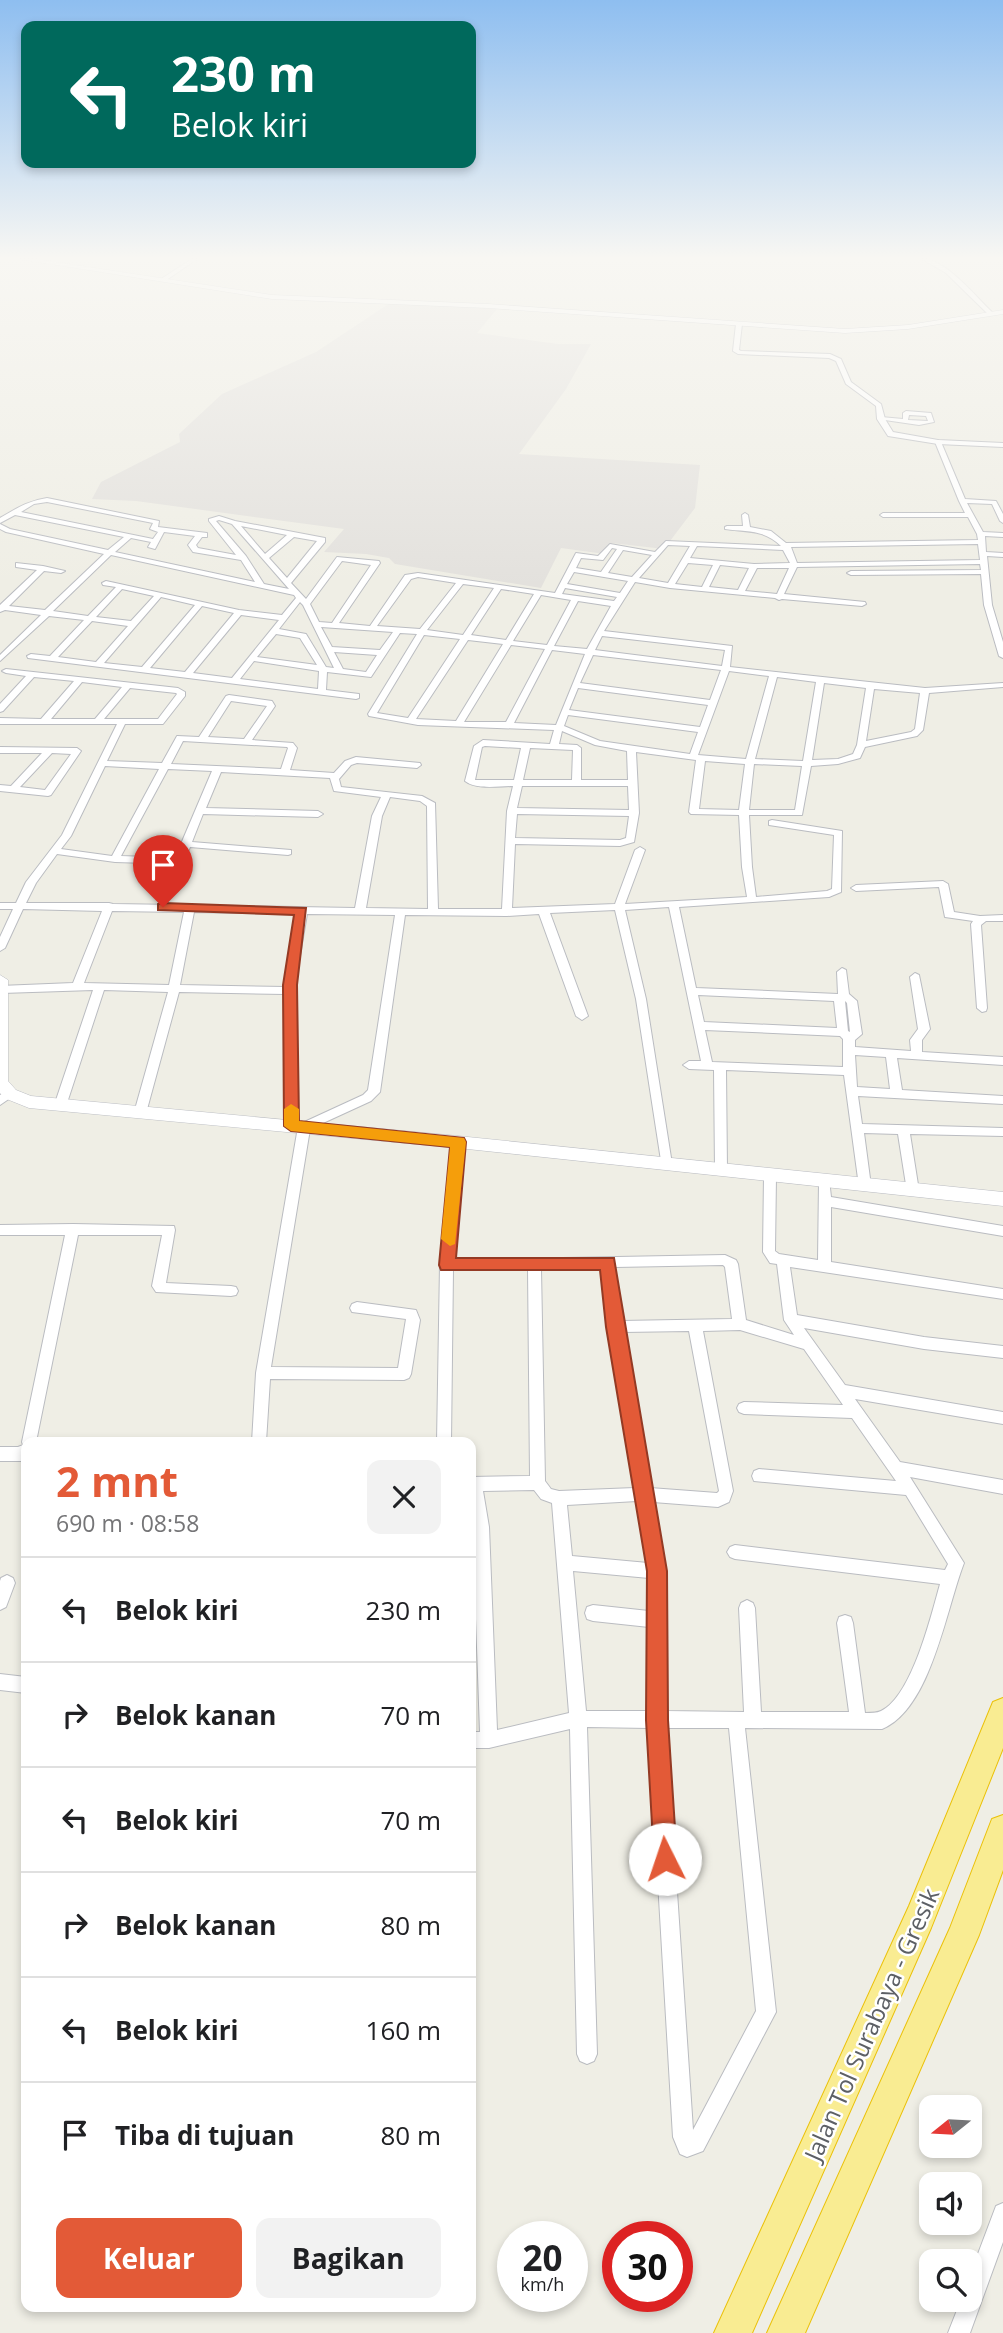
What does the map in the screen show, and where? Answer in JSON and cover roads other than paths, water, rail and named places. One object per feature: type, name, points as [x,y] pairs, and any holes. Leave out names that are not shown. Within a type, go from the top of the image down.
[{"type":"highway","name":"Jalan Tol Surabaya - Gresik","points":[[733,2333],[920,1917],[1003,1712]]},
{"type":"highway","points":[[786,2333],[963,1935],[1003,1829]]},
{"type":"main road","points":[[1,985],[0,1082],[5,1098],[60,1106],[298,1126],[1003,1199]]},
{"type":"street","points":[[842,368],[848,383],[879,405],[881,419],[888,431],[897,437],[1003,445]]},
{"type":"street","points":[[881,419],[906,419]]},
{"type":"street","points":[[938,442],[962,501],[982,538],[988,605],[1003,656]]},
{"type":"street","points":[[226,537],[162,530],[154,528],[157,522],[47,500],[32,502],[12,512],[0,523],[8,531],[261,585],[300,598]]},
{"type":"street","points":[[962,501],[994,502],[1003,521]]},
{"type":"street","points":[[12,512],[130,536],[153,544],[162,530]]},
{"type":"street","points":[[745,515],[747,529]]},
{"type":"street","points":[[883,515],[971,516]]},
{"type":"street","points":[[261,585],[243,558],[211,520],[219,518],[322,540],[287,583]]},
{"type":"street","points":[[234,523],[300,598],[318,624],[340,671]]},
{"type":"street","points":[[727,528],[765,529],[786,546],[793,565],[779,598]]},
{"type":"street","points":[[200,534],[192,545],[195,550],[243,558]]},
{"type":"street","points":[[265,558],[292,535]]},
{"type":"street","points":[[554,747],[558,727],[600,633],[621,595],[666,543],[786,546],[1003,535]]},
{"type":"street","points":[[0,659],[130,536]]},
{"type":"street","points":[[670,586],[695,544]]},
{"type":"street","points":[[557,596],[579,555],[600,558],[608,547],[657,554]]},
{"type":"street","points":[[603,575],[621,548]]},
{"type":"street","points":[[684,560],[716,565],[754,566],[985,558],[1003,555]]},
{"type":"street","points":[[235,680],[300,598],[341,559],[376,563],[334,625]]},
{"type":"street","points":[[19,565],[61,571]]},
{"type":"street","points":[[705,589],[716,565]]},
{"type":"street","points":[[740,593],[754,566]]},
{"type":"street","points":[[1,608],[43,568]]},
{"type":"street","points":[[570,569],[670,586],[862,604]]},
{"type":"street","points":[[851,573],[985,572]]},
{"type":"street","points":[[372,628],[408,577],[428,576],[497,589],[616,604]]},
{"type":"street","points":[[106,583],[239,612],[284,618]]},
{"type":"street","points":[[460,583],[422,632],[372,712],[458,725],[558,727],[580,732],[596,742],[697,758],[809,762],[850,760],[858,756],[861,745],[870,686]]},
{"type":"street","points":[[562,585],[621,595]]},
{"type":"street","points":[[52,659],[121,586]]},
{"type":"street","points":[[412,719],[463,637],[497,589]]},
{"type":"street","points":[[458,725],[538,594]]},
{"type":"street","points":[[98,664],[159,595]]},
{"type":"street","points":[[508,726],[575,599]]},
{"type":"street","points":[[145,669],[200,604]]},
{"type":"street","points":[[1,608],[133,624]]},
{"type":"street","points":[[188,674],[239,612]]},
{"type":"street","points":[[318,624],[422,632],[773,677],[925,691],[1003,685]]},
{"type":"street","points":[[254,659],[370,674],[398,630]]},
{"type":"street","points":[[275,631],[302,635],[323,668],[322,691]]},
{"type":"street","points":[[0,906],[508,913],[752,900],[835,892],[841,836],[835,831],[694,812],[697,758],[702,730],[725,670],[729,650],[725,647],[600,633]]},
{"type":"street","points":[[330,649],[383,653]]},
{"type":"street","points":[[31,656],[356,696]]},
{"type":"street","points":[[0,721],[160,722],[182,694],[6,671]]},
{"type":"street","points":[[0,709],[32,674]]},
{"type":"street","points":[[752,900],[744,858],[742,819],[748,761],[773,677]]},
{"type":"street","points":[[44,721],[80,680]]},
{"type":"street","points":[[742,819],[799,813],[820,681]]},
{"type":"street","points":[[97,722],[127,685]]},
{"type":"street","points":[[576,685],[711,703]]},
{"type":"street","points":[[861,745],[918,732],[925,691]]},
{"type":"street","points":[[202,739],[229,698],[269,703],[271,706],[246,743]]},
{"type":"street","points":[[565,712],[702,730]]},
{"type":"street","points":[[0,948],[31,882],[56,851],[81,808],[122,722]]},
{"type":"street","points":[[115,859],[177,740],[202,739],[292,746],[285,772]]},
{"type":"street","points":[[576,783],[579,749],[479,744],[470,781],[473,783],[519,783],[576,783],[631,783]]},
{"type":"street","points":[[508,913],[512,811],[526,745]]},
{"type":"street","points":[[511,841],[631,840],[634,813],[631,748]]},
{"type":"street","points":[[0,750],[77,751],[50,792],[0,788]]},
{"type":"street","points":[[13,790],[50,750]]},
{"type":"street","points":[[417,765],[356,760],[348,762],[333,783],[337,789],[422,799],[432,805],[433,913]]},
{"type":"street","points":[[101,763],[336,776]]},
{"type":"street","points":[[56,851],[115,859],[173,862],[181,858],[218,768]]},
{"type":"street","points":[[360,911],[377,816],[386,794]]},
{"type":"street","points":[[200,811],[318,814]]},
{"type":"street","points":[[512,811],[634,813]]},
{"type":"street","points":[[186,844],[288,852]]},
{"type":"street","points":[[640,850],[619,907],[641,999],[666,1164]]},
{"type":"street","points":[[856,888],[943,884],[949,915],[981,919],[1003,918]]},
{"type":"street","points":[[674,905],[699,1026],[713,1066],[721,1170]]},
{"type":"street","points":[[77,986],[109,906]]},
{"type":"street","points":[[140,1113],[174,989],[190,908]]},
{"type":"street","points":[[259,1437],[263,1373],[298,1126],[290,991],[302,911]]},
{"type":"street","points":[[544,912],[582,1016]]},
{"type":"street","points":[[298,1126],[368,1098],[373,1092],[400,913]]},
{"type":"street","points":[[981,919],[976,923],[982,1008]]},
{"type":"street","points":[[842,972],[849,1071],[865,1186]]},
{"type":"street","points":[[915,978],[924,1029],[916,1040],[917,1056]]},
{"type":"street","points":[[1,985],[290,991]]},
{"type":"street","points":[[60,1106],[100,986]]},
{"type":"street","points":[[693,991],[842,996]]},
{"type":"street","points":[[699,1026],[847,1040],[891,1055],[1003,1061]]},
{"type":"street","points":[[891,1055],[897,1094]]},
{"type":"street","points":[[689,1065],[849,1071]]},
{"type":"street","points":[[852,1091],[1003,1101]]},
{"type":"street","points":[[857,1128],[1003,1132]]},
{"type":"street","points":[[904,1131],[913,1191]]},
{"type":"street","points":[[444,1437],[447,1265],[458,1142]]},
{"type":"street","points":[[770,1176],[769,1252],[783,1262],[1003,1294]]},
{"type":"street","points":[[824,1266],[825,1182]]},
{"type":"street","points":[[825,1201],[1003,1231]]},
{"type":"street","points":[[30,1437],[73,1229]]},
{"type":"street","points":[[0,1230],[169,1230],[161,1288],[231,1292]]},
{"type":"street","points":[[447,1265],[728,1262],[740,1324]]},
{"type":"street","points":[[476,1740],[489,1740],[578,1720],[882,1721],[892,1716],[903,1702],[918,1676],[955,1559],[910,1489],[805,1344],[791,1320],[783,1262]]},
{"type":"street","points":[[608,1263],[615,1327],[657,1571],[657,1720],[683,2137],[687,2147],[696,2144],[766,2012],[745,1719],[747,1608]]},
{"type":"street","points":[[534,1264],[538,1483],[546,1494],[559,1498],[643,1494],[718,1500],[724,1497],[726,1491],[695,1326]]},
{"type":"street","points":[[263,1373],[404,1374],[413,1320],[411,1314],[357,1308]]},
{"type":"street","points":[[791,1320],[924,1343],[1003,1352]]},
{"type":"street","points":[[615,1327],[740,1324],[805,1344]]},
{"type":"street","points":[[839,1390],[1003,1418]]},
{"type":"street","points":[[744,1408],[856,1412]]},
{"type":"street","points":[[0,1454],[21,1454]]},
{"type":"street","points":[[895,1468],[1003,1487]]},
{"type":"street","points":[[759,1476],[910,1489]]},
{"type":"street","points":[[476,1484],[538,1483]]},
{"type":"street","points":[[559,1498],[578,1720],[587,2054]]},
{"type":"street","points":[[476,1527],[489,1740]]},
{"type":"street","points":[[735,1552],[950,1578]]},
{"type":"street","points":[[566,1563],[657,1571]]},
{"type":"street","points":[[0,1602],[7,1583]]},
{"type":"street","points":[[593,1613],[659,1620]]},
{"type":"street","points":[[845,1623],[858,1720]]},
{"type":"street","points":[[0,1682],[21,1684]]},
{"type":"street","points":[[959,2333],[1003,2213]]}]
